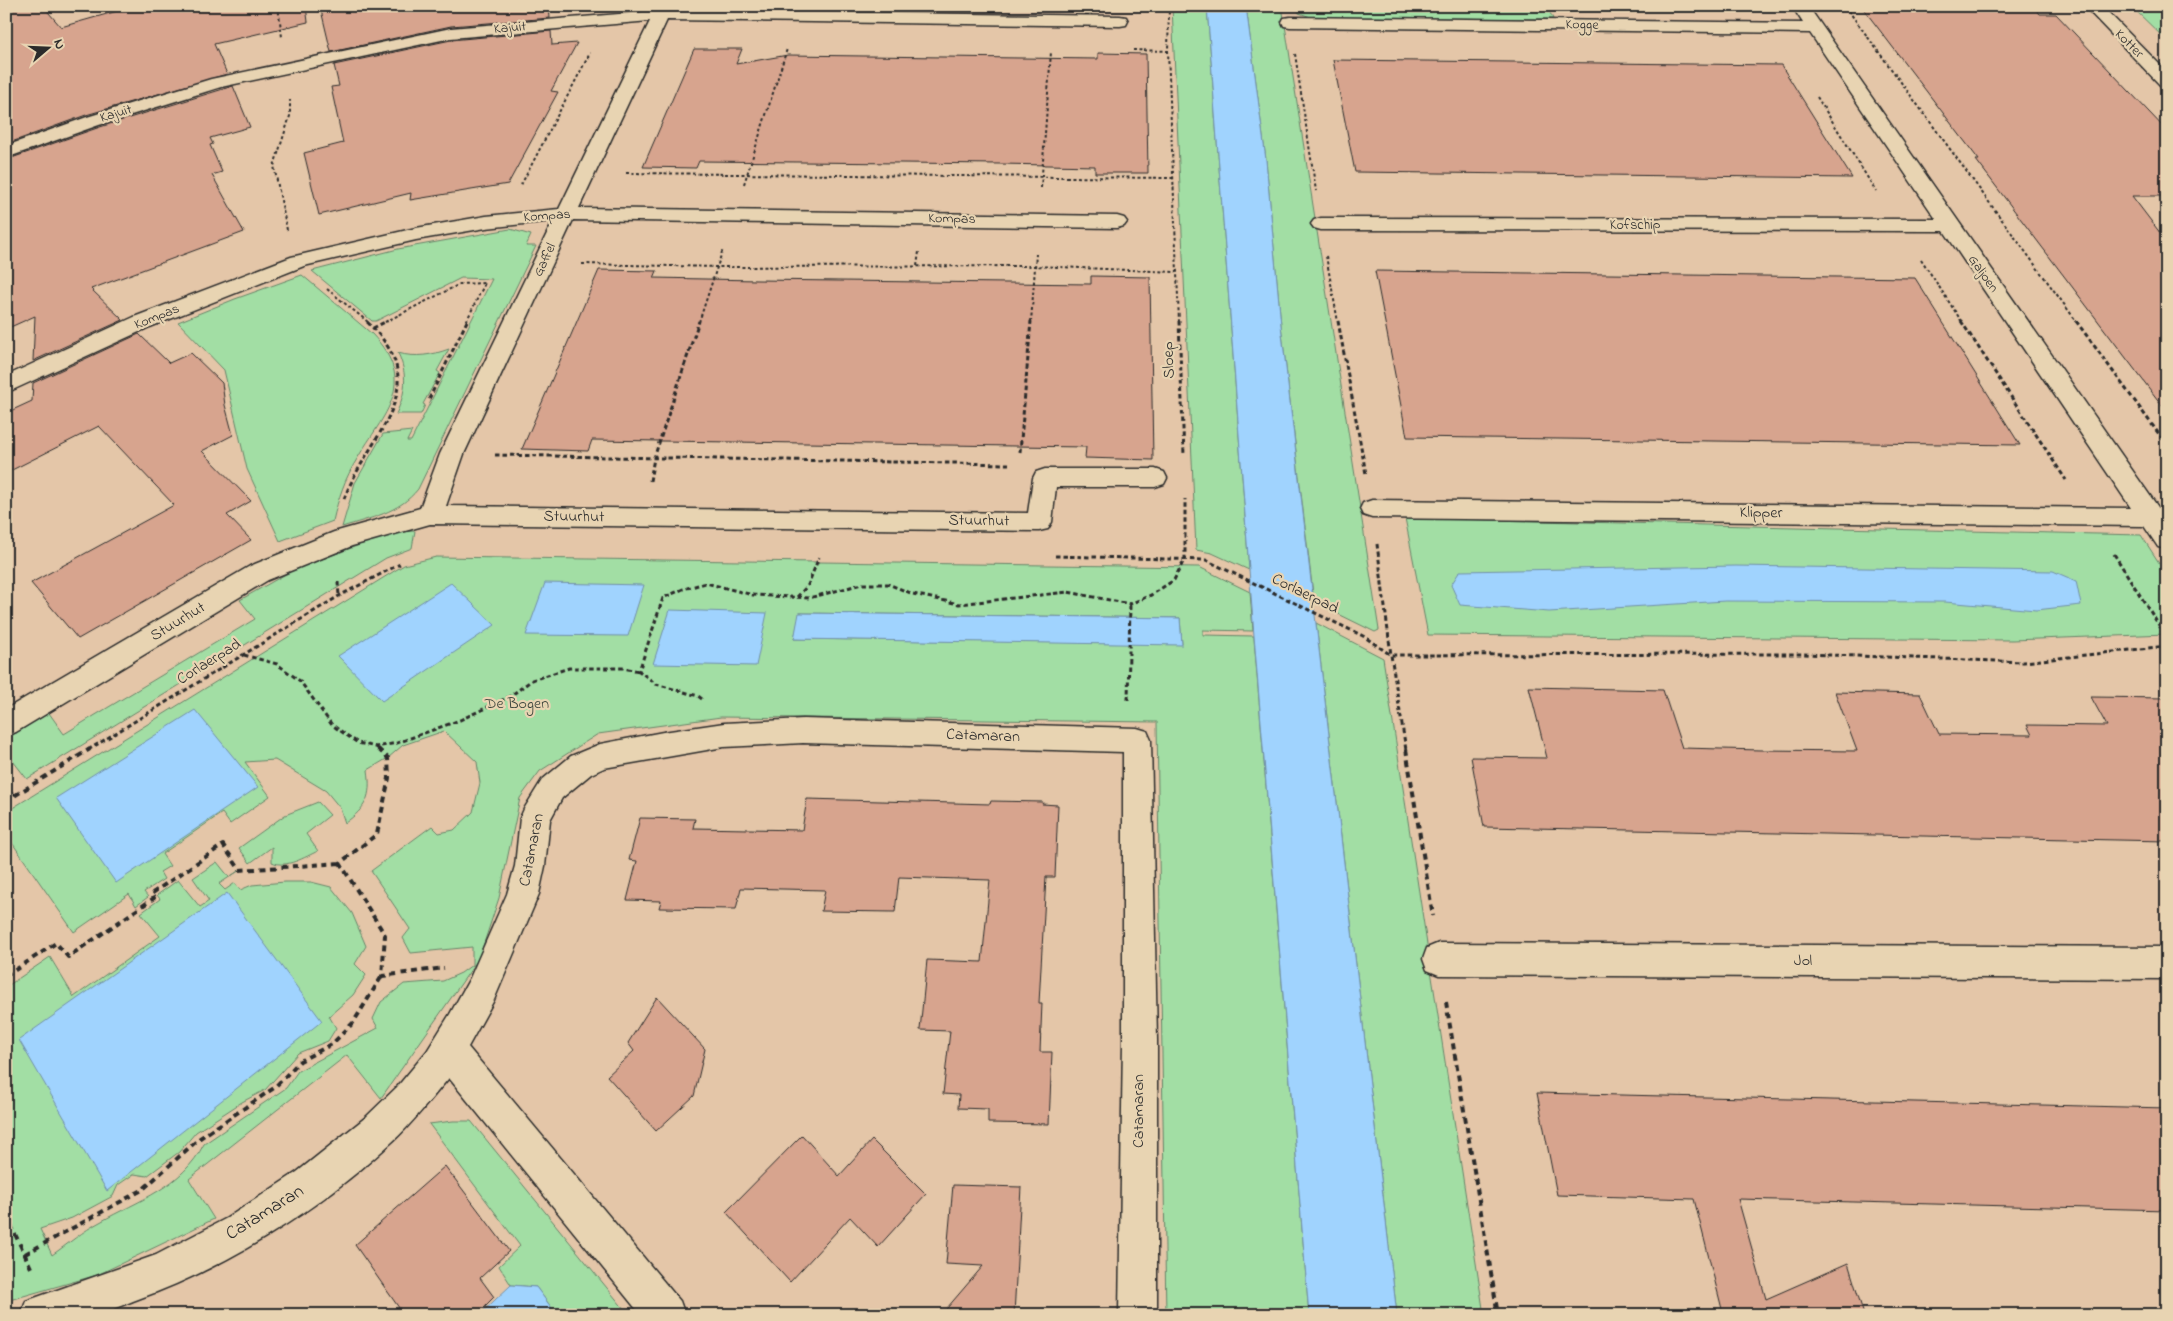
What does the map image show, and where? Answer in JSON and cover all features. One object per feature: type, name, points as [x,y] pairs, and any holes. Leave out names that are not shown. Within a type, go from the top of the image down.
[{"type":"street","name":"Galjoen","points":[[1800,6],[2167,540]]},
{"type":"street","name":"Kotter","points":[[2092,6],[2167,82]]},
{"type":"street","name":"Kajuit","points":[[6,152],[93,121],[208,86],[287,66],[451,33],[608,19],[663,10],[798,18],[1120,21]]},
{"type":"street","name":"Gaffel","points":[[430,515],[452,454],[663,10]]},
{"type":"street","name":"Kogge","points":[[1290,22],[1815,28]]},
{"type":"street","name":"Kompas","points":[[6,386],[142,322],[298,261],[424,232],[486,222],[567,214],[732,218],[1117,222]]},
{"type":"street","name":"Kofschip","points":[[1321,224],[1949,225]]},
{"type":"street","name":"Stuurhut","points":[[6,724],[259,573],[287,560],[371,529],[430,515],[1039,522],[1045,478],[1155,478]]},
{"type":"street","name":"Klipper","points":[[1372,509],[2151,517]]},
{"type":"street","name":"Catamaran","points":[[46,1313],[165,1271],[240,1231],[310,1185],[379,1130],[409,1099],[448,1050],[478,996],[523,894],[530,866],[535,818],[552,789],[581,765],[600,756],[663,744],[711,738],[803,731],[1137,740],[1140,1030],[1138,1315]]},
{"type":"street","name":"Jol","points":[[1440,959],[2167,963]]},
{"type":"street","points":[[448,1050],[666,1315]]},
{"type":"path","points":[[278,6],[287,66],[290,116],[274,166],[286,229],[298,261],[312,278],[373,328],[388,346],[399,369],[400,389],[390,415],[360,463],[343,503],[335,542],[339,596]]},
{"type":"path","name":"Sloep","points":[[1168,6],[1168,51],[1184,458]]},
{"type":"path","points":[[1845,6],[2167,444]]},
{"type":"path","points":[[643,518],[654,458],[798,18]]},
{"type":"path","points":[[521,186],[608,19]]},
{"type":"path","points":[[1290,22],[1321,224],[1372,509],[1391,655],[1498,1315]]},
{"type":"path","points":[[1814,93],[1898,225],[2090,516],[2167,638]]},
{"type":"path","points":[[543,263],[718,267],[1035,266],[1176,272]]},
{"type":"path","points":[[373,328],[460,284],[485,283],[429,399]]},
{"type":"path","points":[[452,454],[1019,464]]},
{"type":"path","points":[[639,672],[663,598],[683,589],[706,583],[753,595],[809,598],[862,584],[888,584],[913,594],[960,604],[1068,592],[1130,604],[1150,595],[1174,580],[1186,558],[1185,495]]},
{"type":"path","points":[[797,597],[808,585],[821,553],[826,520]]},
{"type":"path","name":"Corlaerpad","points":[[1206,560],[1364,636],[1391,655]]},
{"type":"path","name":"Corlaerpad","points":[[6,801],[339,596],[404,562]]},
{"type":"path","points":[[1129,654],[1130,604]]},
{"type":"path","points":[[1391,655],[1802,654],[2024,662],[2167,646]]},
{"type":"path","points":[[244,655],[277,664],[300,681],[332,724],[358,743],[376,747],[397,743],[460,720],[509,697],[532,680],[569,668],[623,668],[639,672],[656,684],[698,696],[704,701],[711,738]]},
{"type":"path","points":[[6,976],[56,943],[68,957],[154,898],[151,894],[223,845],[240,870],[340,863],[377,834],[389,778],[388,758],[376,747]]},
{"type":"path","points":[[6,784],[14,796]]},
{"type":"path","points":[[25,1254],[142,1190],[200,1138],[274,1088],[300,1061],[332,1044],[353,1023],[382,976],[385,935],[340,863]]},
{"type":"path","points":[[382,976],[472,965],[494,959]]},
{"type":"path","points":[[6,1214],[25,1254],[46,1313]]},
{"type":"green space","points":[[1172,6],[1207,6],[1249,570],[1212,553],[1196,550]]},
{"type":"green space","points":[[1246,6],[1282,6],[1379,630],[1375,632],[1314,602],[1281,325],[1266,160]]},
{"type":"green space","points":[[1296,6],[1547,6],[1553,19],[1311,17],[1299,13]]},
{"type":"green space","points":[[2131,6],[2167,6],[2167,41]]},
{"type":"green space","points":[[510,229],[531,235],[526,246],[536,246],[418,489],[402,504],[383,514],[342,527],[355,483],[383,434],[412,431],[407,441],[411,441],[492,279],[461,278],[376,321],[372,321],[312,271],[398,249]]},
{"type":"green space","points":[[302,275],[372,334],[386,352],[393,368],[395,383],[392,398],[386,412],[345,481],[333,521],[280,541],[247,469],[224,370],[178,322]]},
{"type":"green space","points":[[449,349],[437,371],[440,373],[423,404],[425,405],[421,414],[396,414],[404,391],[403,369],[398,353],[424,355]]},
{"type":"green space","points":[[1405,518],[2141,535],[2167,575],[2167,634],[2012,640],[1428,635]]},
{"type":"green space","points":[[415,531],[412,548],[386,558],[27,779],[6,752],[6,739],[49,713],[64,734],[255,619],[240,600],[293,570],[391,533]]},
{"type":"green space","name":"De Bogen","points":[[436,557],[1199,567],[1250,592],[1253,631],[1203,630],[1203,635],[1254,636],[1309,1315],[1166,1315],[1157,722],[721,717],[598,734],[540,771],[520,798],[499,898],[479,958],[381,1098],[347,1055],[189,1179],[214,1219],[97,1275],[6,1301],[6,987],[50,957],[74,997],[160,936],[141,913],[160,899],[157,895],[178,880],[200,907],[209,901],[193,878],[217,862],[229,877],[240,870],[219,884],[225,890],[235,883],[240,890],[252,885],[285,882],[311,882],[331,887],[352,913],[366,946],[355,964],[366,975],[353,995],[329,1016],[336,1028],[328,1041],[298,1053],[265,1090],[242,1102],[196,1132],[179,1152],[147,1176],[134,1174],[118,1185],[113,1196],[72,1218],[40,1229],[52,1255],[82,1233],[172,1182],[195,1159],[204,1144],[286,1088],[298,1071],[378,1028],[373,1019],[381,1002],[404,984],[443,981],[461,973],[472,965],[472,947],[411,953],[403,938],[410,929],[371,871],[432,826],[439,833],[454,830],[473,812],[480,783],[477,762],[444,731],[403,745],[388,758],[368,770],[369,788],[366,801],[363,807],[345,823],[340,808],[326,791],[275,760],[245,762],[270,796],[230,824],[222,813],[162,854],[170,866],[160,872],[164,879],[144,892],[148,897],[136,906],[129,894],[74,932],[6,834],[6,812],[404,565]],"holes":[[[800,613],[1180,618],[1182,644],[794,639]]]},
{"type":"green space","points":[[1316,623],[1383,658],[1484,1315],[1397,1315]]},
{"type":"green space","points":[[318,802],[330,815],[306,834],[318,851],[289,863],[277,864],[272,862],[272,847],[250,863],[239,848],[285,815]]},
{"type":"green space","points":[[471,1121],[629,1315],[557,1315],[536,1287],[511,1285],[499,1266],[520,1246],[429,1124]]},
{"type":"water","points":[[1207,6],[1246,6],[1266,160],[1281,325],[1397,1315],[1309,1315],[1254,636]]},
{"type":"water","points":[[1736,566],[2053,571],[2076,581],[2081,605],[2036,610],[1945,602],[1725,601],[1549,612],[1460,605],[1451,585],[1460,571]]},
{"type":"water","points":[[451,583],[495,625],[382,701],[338,656]]},
{"type":"water","points":[[545,583],[644,585],[628,636],[526,635]]},
{"type":"water","points":[[670,610],[767,613],[756,666],[653,664]]},
{"type":"water","points":[[799,613],[1180,618],[1182,645],[794,639]]},
{"type":"water","points":[[195,710],[258,787],[116,883],[56,798]]},
{"type":"water","points":[[227,893],[322,1021],[107,1191],[19,1040]]},
{"type":"water","points":[[511,1285],[536,1287],[557,1315],[479,1315]]},
{"type":"building","points":[[6,6],[43,6],[61,27],[135,6],[306,6],[308,22],[214,44],[227,74],[86,115],[6,144]]},
{"type":"building","points":[[320,6],[549,6],[550,18],[451,26],[331,52]]},
{"type":"building","points":[[2033,6],[2040,14],[2056,14],[2167,131],[2167,196],[2132,196],[2167,242],[2167,412],[1862,7]]},
{"type":"building","points":[[551,31],[552,45],[577,43],[551,91],[558,92],[508,184],[410,200],[411,193],[319,215],[304,153],[343,143],[331,87],[339,86],[334,65],[451,40]]},
{"type":"building","points":[[694,49],[742,49],[736,64],[788,55],[1098,59],[1098,53],[1146,54],[1148,173],[1095,173],[1095,166],[1001,164],[699,161],[696,168],[643,167]]},
{"type":"building","points":[[1333,60],[1781,65],[1852,178],[1355,172]]},
{"type":"building","points":[[233,86],[250,127],[210,138],[213,144],[210,145],[222,172],[212,175],[244,232],[91,289],[123,320],[33,361],[35,316],[6,329],[6,160],[100,127]]},
{"type":"building","points":[[599,270],[657,271],[654,278],[757,280],[1091,284],[1091,276],[1150,277],[1153,460],[1085,458],[1086,447],[592,440],[588,451],[522,449]]},
{"type":"building","points":[[1375,271],[1915,278],[2020,445],[1407,437]]},
{"type":"building","points":[[139,334],[169,363],[191,353],[222,383],[225,405],[233,435],[202,451],[251,501],[227,515],[251,540],[78,639],[31,583],[174,505],[99,426],[6,473],[6,413],[32,401],[33,383]]},
{"type":"building","points":[[1529,687],[1663,690],[1682,748],[1761,750],[1857,751],[1835,692],[1920,694],[1939,734],[2032,735],[2027,725],[2107,726],[2091,697],[2167,698],[2167,841],[1484,827],[1471,757],[1547,758]]},
{"type":"building","points":[[807,799],[990,804],[991,801],[1043,802],[1042,804],[1058,805],[1055,877],[1046,877],[1039,1003],[1042,1003],[1040,1052],[1052,1052],[1049,1124],[988,1123],[988,1109],[958,1108],[959,1095],[943,1094],[950,1031],[920,1030],[927,960],[982,962],[990,880],[899,877],[895,912],[821,911],[825,890],[741,888],[736,909],[659,908],[661,901],[627,900],[637,861],[629,860],[640,818],[695,819],[693,828],[802,830]]},
{"type":"building","points":[[657,997],[705,1049],[694,1096],[656,1131],[607,1076],[634,1051],[628,1043]]},
{"type":"building","points":[[1537,1093],[2167,1108],[2167,1210],[1738,1199],[1766,1299],[1848,1263],[1864,1315],[1731,1315],[1734,1313],[1723,1313],[1694,1199],[1557,1195]]},
{"type":"building","points":[[802,1135],[839,1176],[872,1140],[926,1194],[878,1247],[850,1217],[790,1282],[726,1212]]},
{"type":"building","points":[[445,1166],[509,1251],[480,1278],[494,1297],[476,1315],[404,1315],[355,1245]]},
{"type":"building","points":[[953,1185],[1021,1187],[1014,1315],[941,1315],[983,1266],[946,1264]]}]
